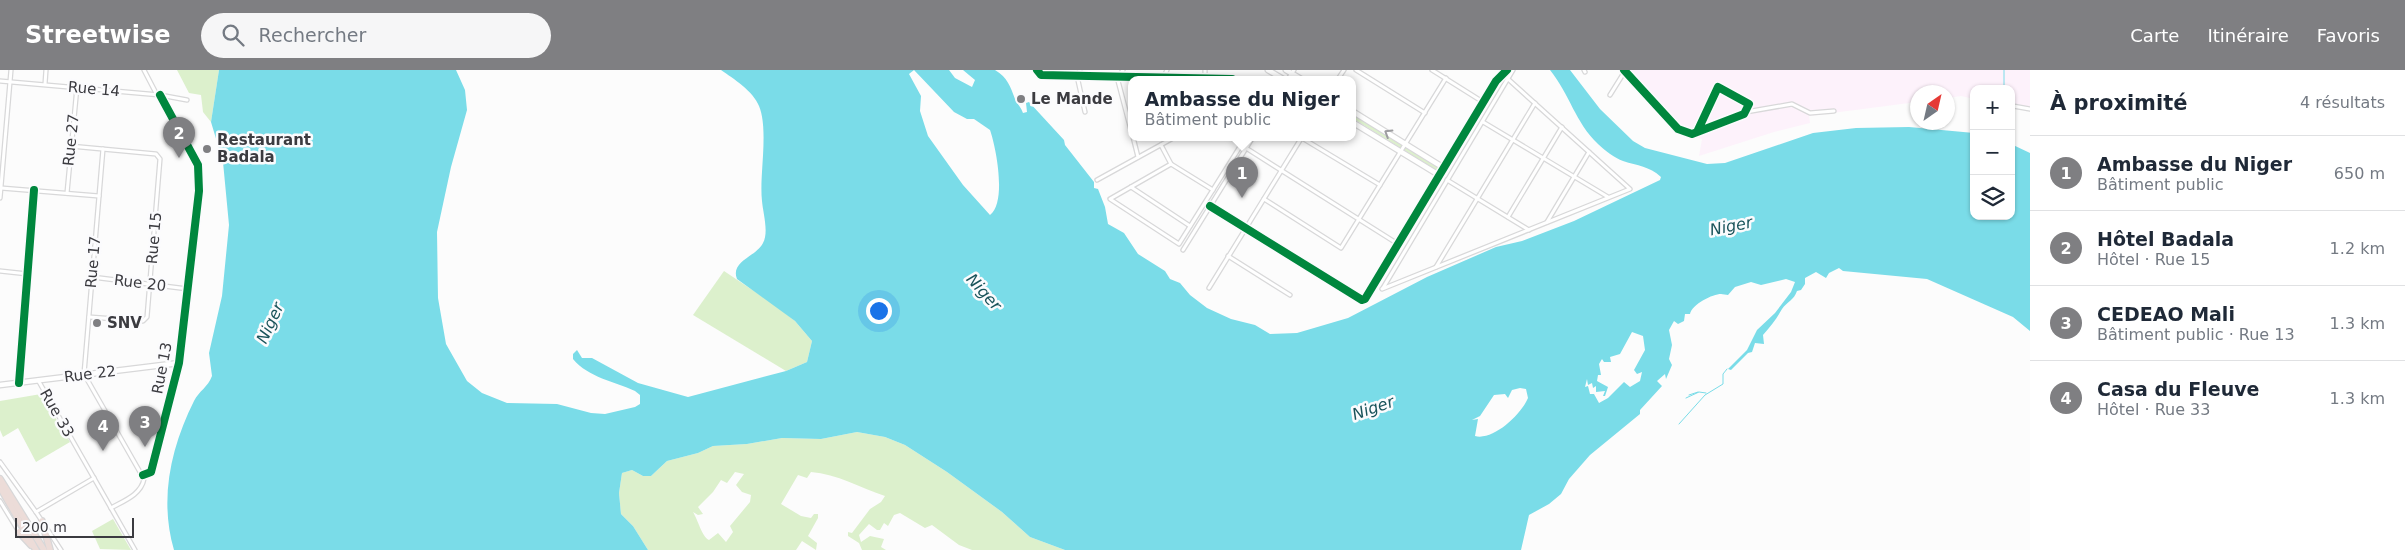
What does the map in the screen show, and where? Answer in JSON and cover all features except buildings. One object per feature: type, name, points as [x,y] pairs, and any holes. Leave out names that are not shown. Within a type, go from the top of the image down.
[{"type":"highway","points":[[0,478],[44,550]]},
{"type":"highway","points":[[0,487],[36,550]]},
{"type":"highway","points":[[42,522],[50,550]]},
{"type":"highway","points":[[19,532],[36,550]]},
{"type":"street","points":[[0,198],[11,70]]},
{"type":"street","points":[[45,84],[46,70]]},
{"type":"street","name":"Rue 13","points":[[143,475],[151,472],[179,363],[199,191],[198,165],[144,70]]},
{"type":"street","points":[[1037,70],[1041,75],[1128,76]]},
{"type":"street","points":[[1080,70],[1077,76],[1085,112]]},
{"type":"street","points":[[1117,76],[1122,70]]},
{"type":"street","points":[[1356,70],[1425,113]]},
{"type":"street","points":[[1432,70],[1483,102]]},
{"type":"street","points":[[1210,206],[1362,300],[1369,297],[1398,244],[1483,102],[1496,81],[1506,70]]},
{"type":"street","points":[[1508,79],[1630,189],[1382,289],[1513,70]]},
{"type":"street","points":[[1610,95],[1624,70],[1678,129],[1692,134],[1745,112],[1792,104],[1810,113],[1834,111]]},
{"type":"street","points":[[1117,76],[1128,120]]},
{"type":"street","points":[[1264,199],[1341,248],[1446,78]]},
{"type":"street","name":"Rue 14","points":[[0,81],[158,95],[187,100]]},
{"type":"street","name":"Rue 27","points":[[66,193],[77,87]]},
{"type":"street","points":[[1696,132],[1718,87],[1749,104],[1745,112]]},
{"type":"street","points":[[1436,268],[1535,103]]},
{"type":"street","points":[[2015,106],[2030,109]]},
{"type":"street","points":[[1356,113],[1444,168]]},
{"type":"street","points":[[1483,122],[1608,197]]},
{"type":"street","points":[[1356,124],[1439,176]]},
{"type":"street","points":[[1508,217],[1562,128]]},
{"type":"street","points":[[1133,141],[1138,157]]},
{"type":"street","points":[[1097,180],[1168,141]]},
{"type":"street","points":[[1236,141],[1240,145]]},
{"type":"street","points":[[1171,164],[1110,199],[1179,244],[1243,141]]},
{"type":"street","points":[[1183,250],[1250,141]]},
{"type":"street","points":[[1209,288],[1300,141]]},
{"type":"street","points":[[1308,141],[1380,186]]},
{"type":"street","points":[[1161,145],[1171,164],[1213,190]]},
{"type":"street","points":[[70,146],[103,149]]},
{"type":"street","points":[[1246,148],[1281,172],[1398,244]]},
{"type":"street","name":"Rue 15","points":[[89,317],[144,321],[147,317],[150,284],[160,159],[156,154],[103,149]]},
{"type":"street","name":"Rue 17","points":[[84,374],[103,149]]},
{"type":"street","points":[[1546,223],[1589,152]]},
{"type":"street","points":[[1448,180],[1529,230]]},
{"type":"street","points":[[1132,187],[1190,226]]},
{"type":"street","points":[[1,188],[99,196]]},
{"type":"street","points":[[19,383],[34,190]]},
{"type":"street","points":[[1228,256],[1290,295]]},
{"type":"street","points":[[0,271],[28,274]]},
{"type":"street","name":"Rue 20","points":[[92,277],[188,289]]},
{"type":"street","name":"Rue 22","points":[[0,385],[179,363]]},
{"type":"street","points":[[84,374],[143,475],[143,484],[137,493],[111,508]]},
{"type":"street","name":"Rue 33","points":[[38,380],[135,550]]},
{"type":"street","points":[[0,462],[61,550]]},
{"type":"street","points":[[36,512],[94,478]]},
{"type":"street","points":[[0,501],[19,532]]},
{"type":"shaded area","points":[[1623,70],[2030,70],[2030,111],[2015,109],[2015,85],[1970,85],[1970,98],[1955,97],[1955,85],[1910,85],[1910,103],[1809,116],[1810,123],[1774,132],[1699,156],[1702,139],[1673,130]]},
{"type":"green space","points":[[177,70],[219,70],[211,122],[203,112],[201,95],[189,93]]},
{"type":"green space","points":[[1356,116],[1440,169],[1438,171],[1356,120]]},
{"type":"green space","points":[[724,271],[775,305],[795,321],[812,341],[807,362],[786,371],[693,315]]},
{"type":"green space","points":[[41,394],[70,442],[36,462],[18,428],[3,437],[0,430],[0,401]]},
{"type":"green space","points":[[857,432],[885,437],[905,445],[947,472],[1002,512],[1030,537],[1065,550],[972,550],[959,545],[932,525],[925,528],[900,513],[894,515],[888,526],[884,523],[880,530],[877,530],[869,524],[859,535],[861,542],[870,536],[884,539],[881,547],[886,550],[862,550],[859,543],[848,536],[848,532],[852,533],[870,509],[881,502],[885,496],[840,478],[811,472],[807,478],[798,475],[781,504],[801,516],[811,518],[814,514],[818,514],[818,518],[808,536],[817,543],[816,550],[802,541],[796,550],[648,550],[633,526],[621,514],[619,493],[622,473],[632,470],[643,476],[651,476],[667,461],[698,453],[713,446],[747,444],[782,438],[821,439]],"holes":[[[735,472],[744,474],[736,485],[742,492],[751,495],[750,502],[730,526],[733,532],[726,542],[718,533],[709,540],[702,532],[693,512],[698,515],[703,514],[698,507],[713,492],[721,480],[727,483]]]},
{"type":"green space","points":[[113,519],[131,550],[100,549],[92,531]]},
{"type":"water","name":"Niger","points":[[219,70],[456,70],[465,90],[467,110],[451,167],[437,232],[438,298],[446,344],[467,381],[482,393],[507,403],[557,404],[591,413],[605,414],[635,407],[640,404],[640,395],[635,391],[586,371],[573,359],[573,354],[577,350],[582,358],[592,358],[638,383],[688,397],[786,371],[807,362],[812,341],[795,321],[737,279],[736,273],[740,263],[760,248],[765,239],[766,228],[761,191],[764,140],[762,116],[756,101],[743,86],[721,70],[914,70],[949,70],[955,78],[972,87],[975,80],[963,70],[995,70],[1008,83],[1023,113],[1027,112],[1026,103],[1029,102],[1064,140],[1065,145],[1094,182],[1094,188],[1098,189],[1105,207],[1108,224],[1124,233],[1138,254],[1165,271],[1170,279],[1180,283],[1190,295],[1207,308],[1231,319],[1255,325],[1270,334],[1297,333],[1348,318],[1427,277],[1496,247],[1522,241],[1574,221],[1660,180],[1661,177],[1652,171],[1620,160],[1610,154],[1590,136],[1550,70],[1570,70],[1600,109],[1633,141],[1645,148],[1707,164],[1725,163],[1813,133],[1856,128],[1909,127],[1910,130],[1970,133],[1970,220],[2015,220],[2015,146],[2030,153],[2030,331],[2013,317],[1927,279],[1843,271],[1839,268],[1829,273],[1826,278],[1816,272],[1805,278],[1805,284],[1801,290],[1797,291],[1763,335],[1764,344],[1755,343],[1752,352],[1748,353],[1731,370],[1728,369],[1747,350],[1757,330],[1775,313],[1791,292],[1795,282],[1786,279],[1761,285],[1751,282],[1735,287],[1728,295],[1717,294],[1699,303],[1690,314],[1685,314],[1684,321],[1678,324],[1674,321],[1669,330],[1672,345],[1669,359],[1672,365],[1666,379],[1665,374],[1657,381],[1662,386],[1640,410],[1640,414],[1590,455],[1569,479],[1561,494],[1549,504],[1529,515],[1521,550],[1065,550],[1030,537],[1002,512],[947,472],[905,445],[885,437],[857,432],[821,439],[782,438],[747,444],[713,446],[698,453],[667,461],[651,476],[643,476],[632,470],[622,473],[619,493],[621,514],[633,526],[648,550],[174,550],[168,512],[168,493],[174,455],[179,437],[196,398],[212,376],[209,353],[222,296],[229,225],[223,162],[211,122]],"holes":[[[914,70],[954,112],[967,119],[974,119],[990,130],[999,174],[998,199],[990,215],[963,185],[928,136],[920,111],[921,96],[909,74]],[[1632,332],[1643,336],[1645,350],[1634,370],[1637,374],[1642,372],[1640,381],[1630,387],[1624,382],[1608,398],[1599,403],[1594,394],[1590,394],[1588,386],[1585,387],[1587,379],[1588,385],[1592,383],[1593,388],[1596,386],[1596,392],[1605,391],[1603,396],[1605,396],[1608,387],[1597,381],[1598,375],[1601,375],[1599,364],[1602,359],[1604,362],[1611,362],[1610,357],[1620,354]],[[1526,389],[1528,398],[1513,419],[1490,435],[1475,436],[1478,419],[1472,420],[1480,416],[1494,395],[1505,394],[1508,398],[1512,390]]]},
{"type":"waterway","points":[[2004,70],[2004,85]]},
{"type":"waterway","points":[[1679,424],[1705,395],[1723,384],[1723,374],[1727,369]]},
{"type":"waterway","points":[[1689,395],[1698,392]]},
{"type":"waterway","points":[[1686,398],[1699,392],[1706,393]]},
{"type":"cycle path","points":[[1037,70],[1041,75],[1128,77]]},
{"type":"cycle path","points":[[1210,206],[1362,300],[1365,299],[1496,81],[1507,70]]},
{"type":"cycle path","points":[[1624,70],[1678,129],[1692,134],[1744,114],[1749,104],[1718,87],[1697,132]]},
{"type":"cycle path","points":[[143,475],[151,472],[179,363],[199,191],[198,165],[160,95]]},
{"type":"cycle path","points":[[19,383],[34,190]]},
{"type":"place","name":"Le Mande","points":[[1021,99]]},
{"type":"place","name":"Restaurant Badala","points":[[207,149]]},
{"type":"place","name":"Hôtel Badala","points":[[179,158]]},
{"type":"place","name":"Ambasse du Niger","points":[[1242,198]]},
{"type":"place","name":"SNV","points":[[97,323]]},
{"type":"place","name":"CEDEAO Mali","points":[[145,447]]},
{"type":"place","name":"Casa du Fleuve","points":[[103,451]]}]
